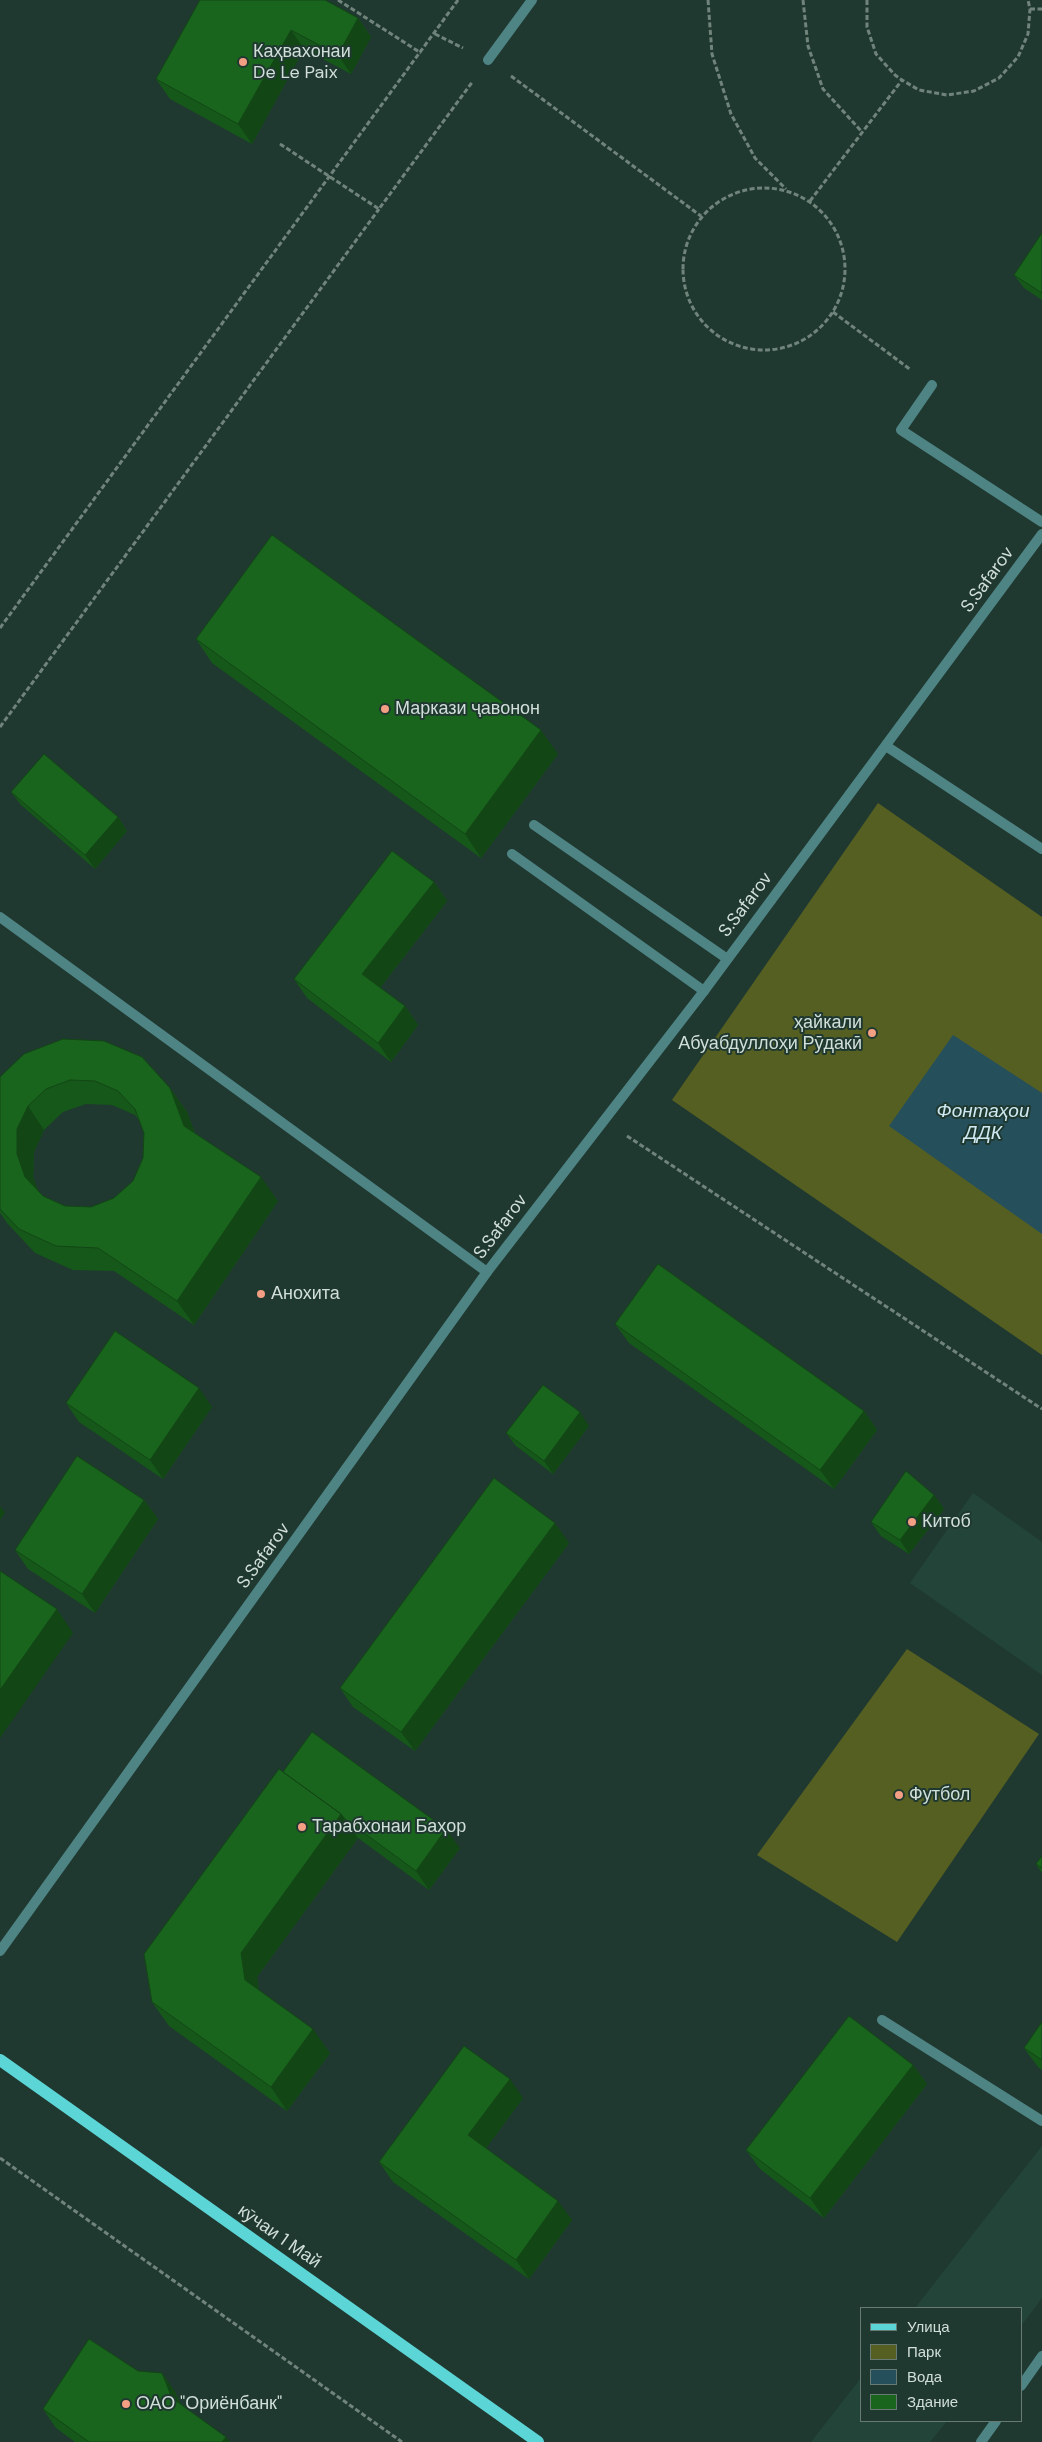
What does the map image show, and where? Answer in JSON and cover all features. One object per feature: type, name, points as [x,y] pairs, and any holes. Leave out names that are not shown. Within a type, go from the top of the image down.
[{"type":"main road","name":"кӯчаи 1 Май","points":[[0,2060],[538,2442]]},
{"type":"street","points":[[488,60],[532,0]]},
{"type":"street","points":[[932,385],[900,430],[1042,522]]},
{"type":"street","name":"S.Safarov","points":[[0,1950],[488,1272],[704,991],[726,958],[886,746],[1042,534]]},
{"type":"street","points":[[886,746],[1042,849]]},
{"type":"street","points":[[534,825],[726,958]]},
{"type":"street","points":[[512,854],[704,991]]},
{"type":"street","points":[[0,917],[488,1272]]},
{"type":"street","points":[[882,2020],[1042,2121]]},
{"type":"street","points":[[1022,2385],[1042,2356]]},
{"type":"street","points":[[982,2442],[995,2422]]},
{"type":"path","points":[[338,0],[421,53]]},
{"type":"path","points":[[0,628],[331,177],[458,0]]},
{"type":"path","points":[[708,0],[712,54],[731,114],[755,158],[787,190]]},
{"type":"path","points":[[803,0],[808,46],[823,89],[862,132]]},
{"type":"path","points":[[867,0],[867,27],[876,54],[894,75],[919,90],[947,95],[974,91],[999,78],[1018,57],[1028,34],[1030,9],[1028,0]]},
{"type":"path","points":[[1030,9],[1042,9]]},
{"type":"path","points":[[435,34],[488,60],[701,216]]},
{"type":"path","points":[[0,727],[488,60]]},
{"type":"path","points":[[810,201],[902,80]]},
{"type":"path","points":[[280,144],[379,208]]},
{"type":"path","points":[[761,187],[787,190],[810,201],[828,218],[841,240],[846,264],[844,289],[833,312],[814,334],[790,347],[762,351],[734,345],[710,331],[692,310],[682,283],[682,255],[692,228],[701,216],[710,207],[734,193],[761,187]]},
{"type":"path","points":[[833,312],[932,385]]},
{"type":"path","points":[[604,1121],[1042,1409]]},
{"type":"path","points":[[0,2158],[402,2442]]},
{"type":"shaded area","points":[[973,1493],[1042,1542],[1042,1675],[910,1583]]},
{"type":"shaded area","points":[[1042,2146],[1042,2298],[1022,2325],[1022,2307],[916,2307]]},
{"type":"shaded area","points":[[860,2379],[860,2422],[946,2422],[930,2442],[811,2442]]},
{"type":"green space","points":[[878,803],[1042,917],[1042,1355],[672,1100]]},
{"type":"green space","name":"Футбол","points":[[907,1649],[1039,1734],[897,1942],[757,1855]]},
{"type":"water","name":"Фонтаҳои ДДК","points":[[953,1035],[1042,1093],[1042,1234],[889,1126]]},
{"type":"building","name":"Каҳвахонаи De Le Paix","points":[[200,0],[325,0],[358,18],[338,55],[291,30],[238,124],[156,79]]},
{"type":"building","points":[[1042,233],[1042,293],[1014,275]]},
{"type":"building","name":"Маркази ҷавонон","points":[[272,535],[541,730],[465,834],[196,639]]},
{"type":"building","points":[[44,754],[118,817],[85,855],[11,792]]},
{"type":"building","points":[[392,851],[434,882],[362,974],[405,1006],[378,1043],[294,979]]},
{"type":"building","points":[[63,1039],[104,1041],[142,1057],[170,1088],[184,1126],[261,1177],[177,1301],[98,1248],[56,1246],[19,1229],[0,1209],[0,1077],[24,1054]],"holes":[[[70,1080],[95,1081],[118,1091],[135,1109],[144,1133],[143,1158],[133,1181],[114,1198],[91,1207],[65,1206],[43,1196],[25,1177],[17,1154],[17,1129],[28,1106],[46,1089]]]},
{"type":"building","points":[[658,1264],[864,1411],[820,1470],[615,1324]]},
{"type":"building","points":[[115,1331],[199,1388],[150,1460],[66,1403]]},
{"type":"building","points":[[543,1385],[580,1412],[544,1461],[506,1433]]},
{"type":"building","points":[[77,1456],[144,1500],[82,1594],[15,1550]]},
{"type":"building","points":[[906,1471],[934,1495],[900,1540],[871,1522]]},
{"type":"building","points":[[494,1478],[555,1523],[401,1732],[340,1688]]},
{"type":"building","points":[[0,1571],[57,1609],[0,1690]]},
{"type":"building","points":[[312,1732],[446,1829],[416,1871],[283,1772]]},
{"type":"building","points":[[279,1769],[341,1814],[241,1953],[245,1980],[313,2029],[271,2087],[152,2002],[144,1954]]},
{"type":"building","points":[[1042,1856],[1042,1868],[1036,1864]]},
{"type":"building","points":[[849,2016],[913,2065],[810,2198],[746,2150]]},
{"type":"building","points":[[1042,2022],[1042,2060],[1024,2048]]},
{"type":"building","points":[[464,2046],[510,2079],[468,2135],[558,2201],[516,2260],[379,2162]]},
{"type":"building","name":"ОАО \"Ориёнбанк\"","points":[[89,2339],[138,2371],[162,2373],[172,2398],[226,2437],[222,2442],[89,2442],[43,2409]]},
{"type":"place","name":"Каҳвахонаи De Le Paix","points":[[243,62]]},
{"type":"place","name":"Маркази ҷавонон","points":[[385,709]]},
{"type":"place","name":"ҳайкали Абуабдуллоҳи Рӯдакӣ","points":[[872,1033]]},
{"type":"place","name":"Анохита","points":[[261,1294]]},
{"type":"place","name":"Китоб","points":[[912,1522]]},
{"type":"place","name":"Футбол","points":[[899,1795]]},
{"type":"place","name":"Тарабхонаи Баҳор","points":[[302,1827]]},
{"type":"place","name":"ОАО \"Ориёнбанк\"","points":[[126,2404]]}]
